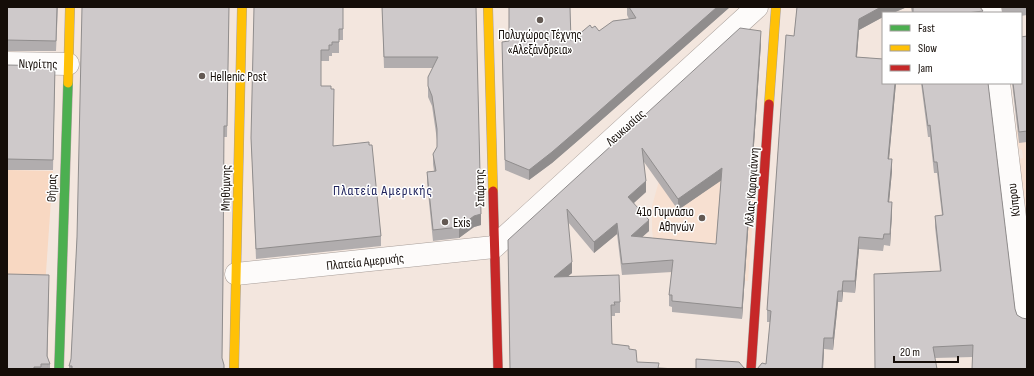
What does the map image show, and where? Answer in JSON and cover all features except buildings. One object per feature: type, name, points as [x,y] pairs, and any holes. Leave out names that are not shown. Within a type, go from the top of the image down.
[{"type":"street","name":"Θήρας","points":[[59,369],[70,7]]},
{"type":"street","name":"Μηθύμνης","points":[[234,369],[242,7]]},
{"type":"street","name":"Σπάρτης","points":[[488,7],[498,369]]},
{"type":"street","name":"Λευκωσίας","points":[[494,247],[757,7]]},
{"type":"street","name":"Λέλας Καραγιάννη","points":[[751,369],[776,7]]},
{"type":"street","name":"Νιγρίτης","points":[[7,63],[68,64]]},
{"type":"street","name":"Κύπρου","points":[[999,84],[1027,318]]},
{"type":"street","name":"Πλατεία Αμερικής","points":[[236,274],[494,247]]},
{"type":"shaded area","points":[[1027,108],[1027,228],[1018,159],[1023,158],[1022,150],[1019,149],[1015,131],[1021,128]]},
{"type":"shaded area","name":"41ο Γυμνάσιο Αθηνών","points":[[683,158],[757,164],[748,281],[657,271],[652,230],[652,206],[659,181]]},
{"type":"shaded area","points":[[7,170],[53,171],[45,287],[7,287]]},
{"type":"traffic: fast","points":[[59,369],[68,83]]},
{"type":"traffic: slow","points":[[68,83],[70,7]]},
{"type":"traffic: slow","points":[[234,369],[242,7]]},
{"type":"traffic: slow","points":[[488,7],[493,191]]},
{"type":"traffic: slow","points":[[769,104],[776,7]]},
{"type":"traffic: jam","points":[[751,369],[769,104]]},
{"type":"traffic: jam","points":[[493,191],[498,369]]},
{"type":"place","name":"Πολυχώρος Τέχνης «Αλεξάνδρεια»","points":[[540,20]]},
{"type":"place","name":"Hellenic Post","points":[[202,76]]},
{"type":"place","name":"41ο Γυμνάσιο Αθηνών","points":[[702,218]]},
{"type":"place","name":"Exis","points":[[445,222]]},
{"type":"district","name":"Πλατεία Αμερικής","points":[[383,190]]}]
